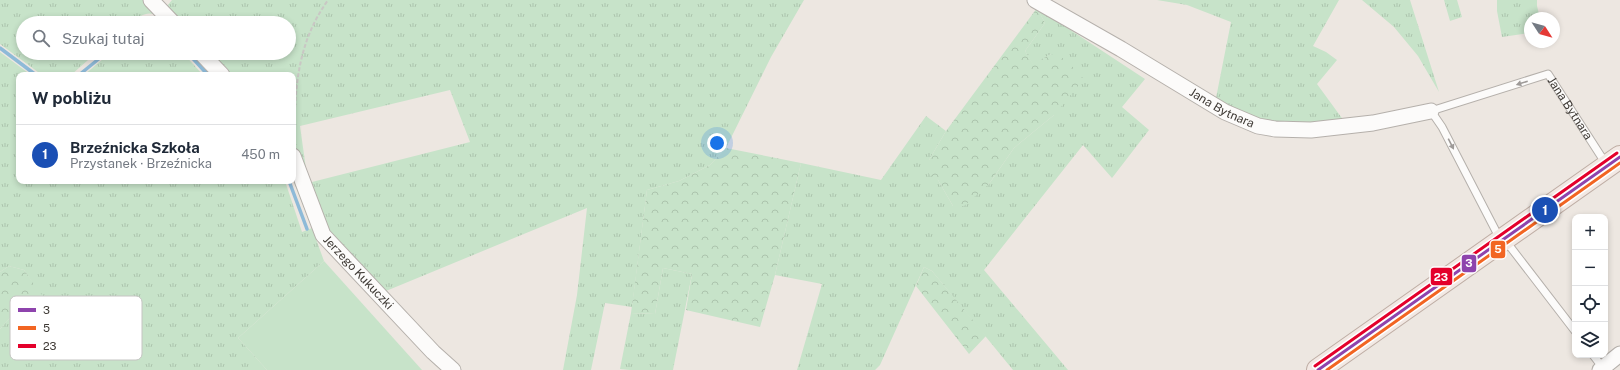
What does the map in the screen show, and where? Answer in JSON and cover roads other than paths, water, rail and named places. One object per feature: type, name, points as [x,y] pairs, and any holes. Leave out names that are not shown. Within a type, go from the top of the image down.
[{"type":"main road","points":[[1318,370],[1614,161]]},
{"type":"street","points":[[151,0],[166,16]]},
{"type":"street","name":"Jana Bytnara","points":[[1035,0],[1121,49],[1225,112],[1258,126],[1275,129],[1311,130],[1373,123],[1431,111]]},
{"type":"street","points":[[208,60],[219,72]]},
{"type":"street","name":"Jerzego Kukuczki","points":[[296,162],[323,235],[433,352],[453,370]]},
{"type":"street","points":[[1602,369],[1620,354]]},
{"type":"lane","name":"Jana Bytnara","points":[[1431,111],[1548,74],[1614,161]]},
{"type":"lane","points":[[1431,111],[1442,127],[1502,240],[1572,327]]},
{"type":"lane","points":[[1595,358],[1602,369]]},
{"type":"waterway","points":[[0,48],[16,60]]},
{"type":"waterway","points":[[16,60],[32,72]]},
{"type":"waterway","points":[[83,72],[97,60]]},
{"type":"waterway","points":[[194,60],[205,72]]},
{"type":"waterway","points":[[290,184],[307,229]]},
{"type":"place","name":"Brzeźnicka Szkoła","points":[[1545,210]]}]
